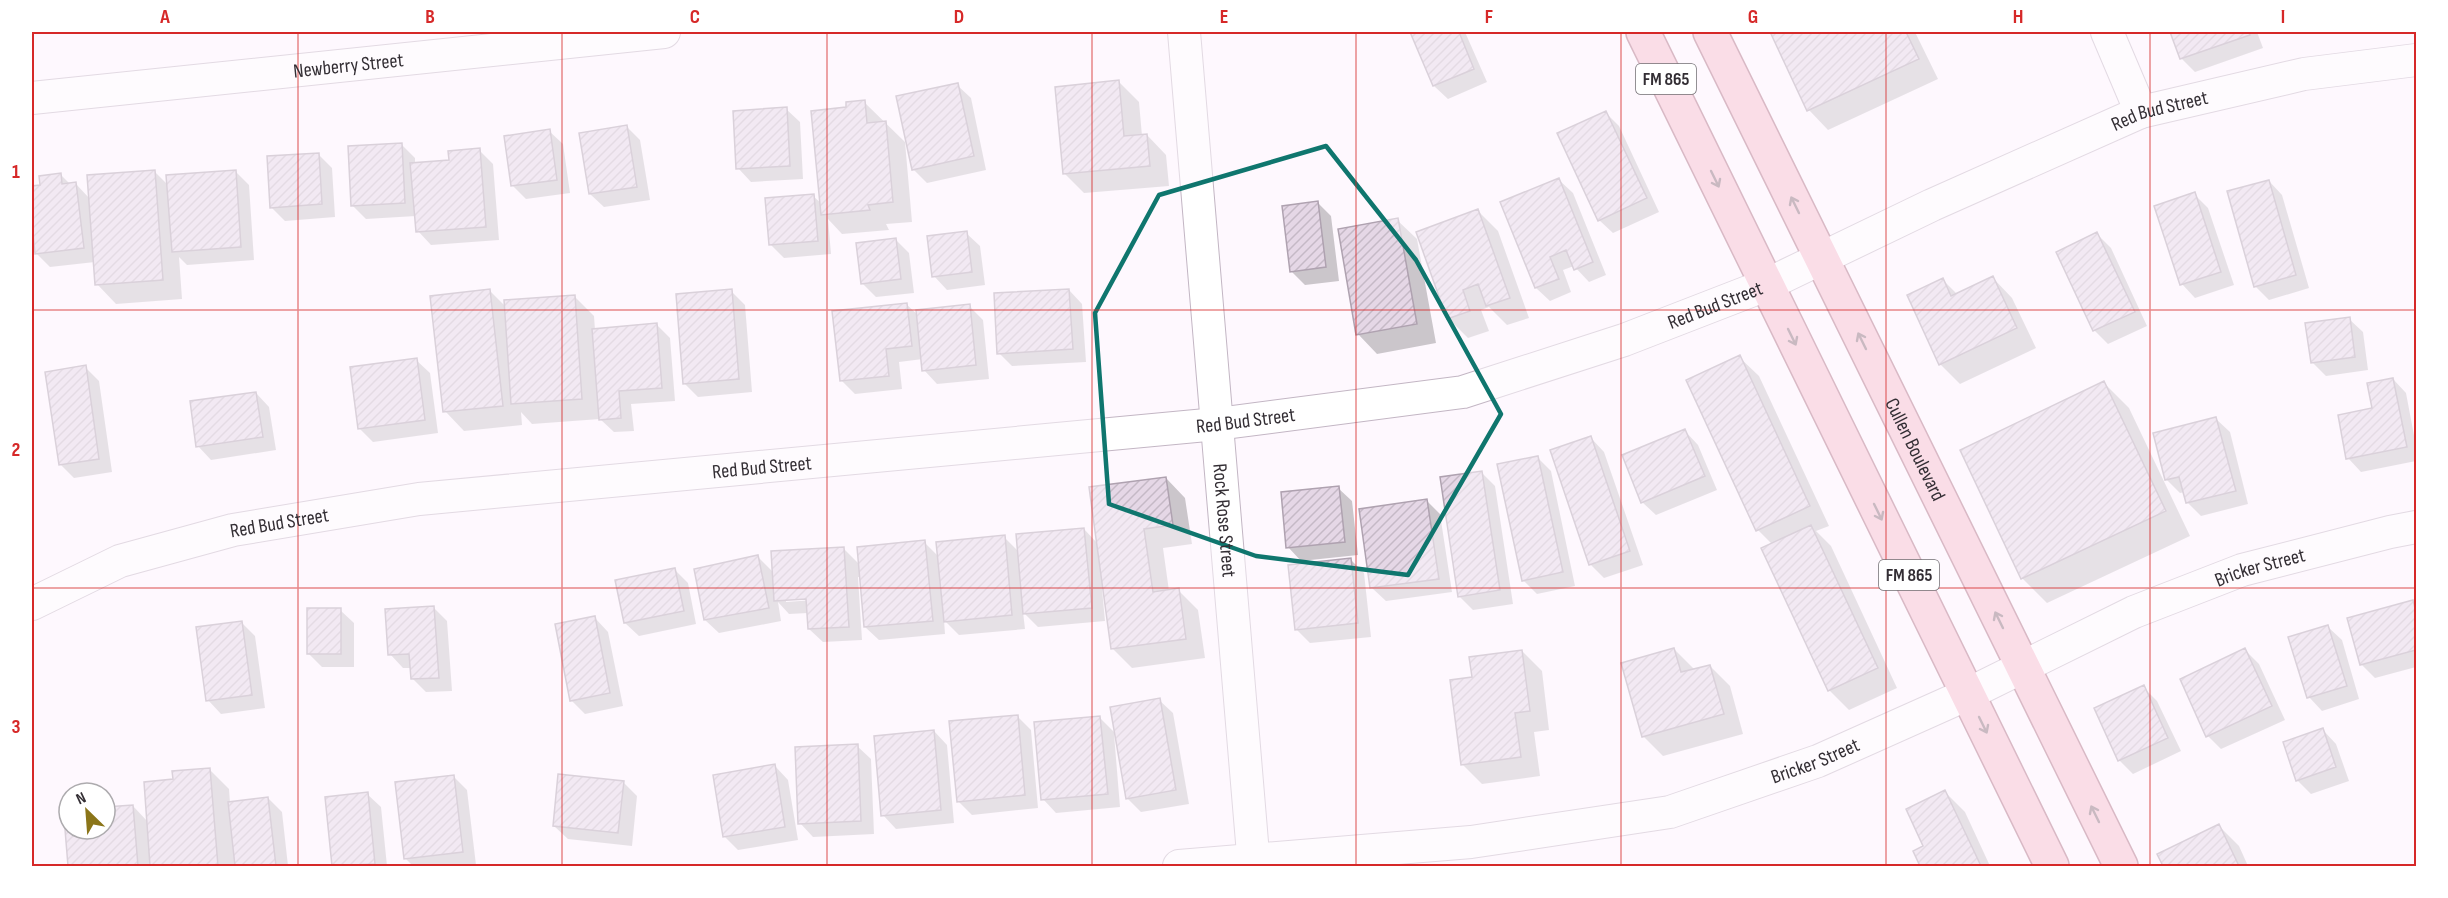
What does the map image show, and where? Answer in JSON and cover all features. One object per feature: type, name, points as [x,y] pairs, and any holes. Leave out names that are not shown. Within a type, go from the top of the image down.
[{"type":"main road","name":"FM 865","points":[[1643,32],[2052,867]]},
{"type":"main road","name":"Cullen Boulevard","points":[[1710,32],[2121,867]]},
{"type":"street","name":"Newberry Street","points":[[32,98],[664,32]]},
{"type":"street","name":"Rock Rose Street","points":[[1184,32],[1254,863]]},
{"type":"street","points":[[2107,32],[2141,112]]},
{"type":"street","name":"Red Bud Street","points":[[32,604],[120,561],[233,530],[419,500],[1217,424],[1463,392],[1624,340],[1766,285],[1932,205],[2141,112],[2304,74],[2416,60]]},
{"type":"street","name":"Bricker Street","points":[[1179,867],[1254,863],[1471,842],[1670,812],[1818,761],[1968,694],[2134,612],[2242,570],[2390,532],[2416,528]]},
{"type":"highlighted area","points":[[1326,146],[1416,260],[1501,414],[1408,575],[1256,556],[1109,504],[1095,313],[1159,195]]},
{"type":"building","points":[[1410,32],[1459,32],[1474,69],[1433,86]]},
{"type":"building","points":[[1776,32],[1906,32],[1919,59],[1807,111],[1771,34]]},
{"type":"building","points":[[2170,32],[2249,32],[2250,35],[2180,59]]},
{"type":"building","points":[[1119,80],[1124,136],[1147,134],[1150,166],[1063,174],[1055,87]]},
{"type":"building","points":[[958,83],[974,156],[912,170],[896,96]]},
{"type":"building","points":[[865,100],[867,123],[886,121],[893,202],[868,205],[870,210],[821,215],[811,111],[846,107],[846,102]]},
{"type":"building","points":[[787,107],[790,166],[736,169],[733,111]]},
{"type":"building","points":[[1606,111],[1647,198],[1598,221],[1557,133]]},
{"type":"building","points":[[627,125],[637,187],[589,194],[579,133]]},
{"type":"building","points":[[550,129],[557,180],[511,186],[504,136]]},
{"type":"building","points":[[402,143],[405,203],[351,206],[348,146]]},
{"type":"building","points":[[480,148],[486,227],[416,232],[410,163],[449,160],[448,151]]},
{"type":"building","points":[[319,153],[322,204],[270,208],[267,156]]},
{"type":"building","points":[[155,170],[163,280],[95,285],[87,175]]},
{"type":"building","points":[[236,170],[241,247],[172,252],[166,175]]},
{"type":"building","points":[[61,173],[62,184],[76,182],[84,248],[35,254],[32,186],[40,185],[39,176]]},
{"type":"building","points":[[1559,178],[1593,262],[1574,270],[1566,250],[1550,257],[1559,279],[1535,288],[1500,202]]},
{"type":"building","points":[[2269,180],[2296,275],[2254,287],[2227,191]]},
{"type":"building","points":[[2195,192],[2221,272],[2180,285],[2154,206]]},
{"type":"building","points":[[814,194],[818,241],[769,245],[765,198]]},
{"type":"building","points":[[1318,201],[1326,267],[1290,272],[1282,206]]},
{"type":"building","points":[[1478,209],[1510,298],[1486,306],[1478,284],[1463,290],[1470,311],[1447,319],[1416,232]]},
{"type":"building","points":[[1398,218],[1417,324],[1356,335],[1338,229]]},
{"type":"building","points":[[967,231],[972,272],[932,277],[927,236]]},
{"type":"building","points":[[2097,232],[2135,312],[2093,331],[2056,252]]},
{"type":"building","points":[[896,238],[901,279],[861,284],[856,243]]},
{"type":"building","points":[[1993,276],[2017,328],[1939,365],[1907,295],[1943,278],[1951,296]]},
{"type":"building","points":[[490,289],[503,406],[443,412],[430,296]]},
{"type":"building","points":[[732,289],[739,379],[683,384],[676,294]]},
{"type":"building","points":[[1069,289],[1073,349],[997,354],[994,293]]},
{"type":"building","points":[[575,295],[582,399],[511,404],[504,300]]},
{"type":"building","points":[[907,303],[912,346],[886,349],[889,376],[840,381],[832,311]]},
{"type":"building","points":[[970,304],[976,365],[922,371],[916,310]]},
{"type":"building","points":[[2350,317],[2355,357],[2311,363],[2305,323]]},
{"type":"building","points":[[657,323],[662,388],[619,391],[621,418],[599,420],[592,329]]},
{"type":"building","points":[[1740,355],[1810,506],[1756,531],[1686,380]]},
{"type":"building","points":[[417,358],[425,420],[358,429],[350,367]]},
{"type":"building","points":[[86,365],[99,459],[59,465],[45,372]]},
{"type":"building","points":[[2393,378],[2407,447],[2346,459],[2338,415],[2372,408],[2367,383]]},
{"type":"building","points":[[2104,381],[2166,511],[2021,579],[1960,450]]},
{"type":"building","points":[[256,392],[263,437],[196,447],[190,401]]},
{"type":"building","points":[[2216,417],[2236,491],[2186,503],[2179,477],[2165,480],[2153,433]]},
{"type":"building","points":[[1685,429],[1705,476],[1641,503],[1622,455]]},
{"type":"building","points":[[1591,436],[1630,551],[1589,565],[1550,450]]},
{"type":"building","points":[[1538,456],[1563,572],[1522,581],[1497,464]]},
{"type":"building","points":[[1482,471],[1500,590],[1458,597],[1440,477]]},
{"type":"building","points":[[1166,477],[1173,525],[1144,529],[1153,592],[1179,588],[1186,639],[1111,649],[1089,487]]},
{"type":"building","points":[[1339,486],[1345,542],[1286,548],[1281,492]]},
{"type":"building","points":[[1427,499],[1439,579],[1370,588],[1359,509]]},
{"type":"building","points":[[1811,525],[1878,668],[1828,691],[1761,548]]},
{"type":"building","points":[[1084,528],[1092,608],[1023,614],[1016,534]]},
{"type":"building","points":[[1005,535],[1012,615],[944,622],[936,542]]},
{"type":"building","points":[[925,540],[933,621],[864,627],[857,547]]},
{"type":"building","points":[[844,547],[849,627],[808,629],[806,599],[774,601],[771,551]]},
{"type":"building","points":[[758,555],[769,608],[704,620],[694,569]]},
{"type":"building","points":[[1351,558],[1358,623],[1295,630],[1288,565]]},
{"type":"building","points":[[675,568],[684,611],[624,623],[615,580]]},
{"type":"building","points":[[2413,600],[2416,612],[2416,650],[2360,665],[2347,618]]},
{"type":"building","points":[[434,606],[439,678],[411,679],[409,654],[388,655],[385,609]]},
{"type":"building","points":[[307,608],[341,608],[341,654],[307,654]]},
{"type":"building","points":[[595,616],[610,693],[570,701],[555,624]]},
{"type":"building","points":[[242,621],[252,695],[206,701],[196,627]]},
{"type":"building","points":[[2328,625],[2347,686],[2307,698],[2288,637]]},
{"type":"building","points":[[1674,648],[1681,672],[1710,665],[1724,714],[1642,737],[1621,663]]},
{"type":"building","points":[[2245,648],[2272,706],[2206,737],[2180,679]]},
{"type":"building","points":[[1522,650],[1530,711],[1515,713],[1521,757],[1461,765],[1450,680],[1472,677],[1469,657]]},
{"type":"building","points":[[2144,685],[2168,738],[2118,761],[2094,708]]},
{"type":"building","points":[[1160,698],[1176,790],[1126,799],[1110,707]]},
{"type":"building","points":[[1018,715],[1025,795],[957,802],[949,721]]},
{"type":"building","points":[[1100,716],[1108,794],[1041,800],[1034,722]]},
{"type":"building","points":[[2323,728],[2336,767],[2296,781],[2283,742]]},
{"type":"building","points":[[934,730],[941,810],[881,816],[874,736]]},
{"type":"building","points":[[858,744],[861,821],[798,824],[795,747]]},
{"type":"building","points":[[775,764],[785,827],[723,837],[713,775]]},
{"type":"building","points":[[210,768],[218,866],[150,866],[144,782],[173,779],[172,771]]},
{"type":"building","points":[[558,774],[624,781],[618,833],[553,826]]},
{"type":"building","points":[[454,775],[463,852],[404,859],[395,782]]},
{"type":"building","points":[[1945,790],[1981,866],[1920,866],[1913,851],[1923,846],[1906,809]]},
{"type":"building","points":[[368,792],[375,864],[332,866],[325,797]]},
{"type":"building","points":[[268,797],[276,866],[235,866],[228,802]]},
{"type":"building","points":[[133,805],[138,866],[68,866],[66,841],[117,841],[117,806]]},
{"type":"building","points":[[2219,824],[2239,866],[2163,866],[2157,854]]}]
